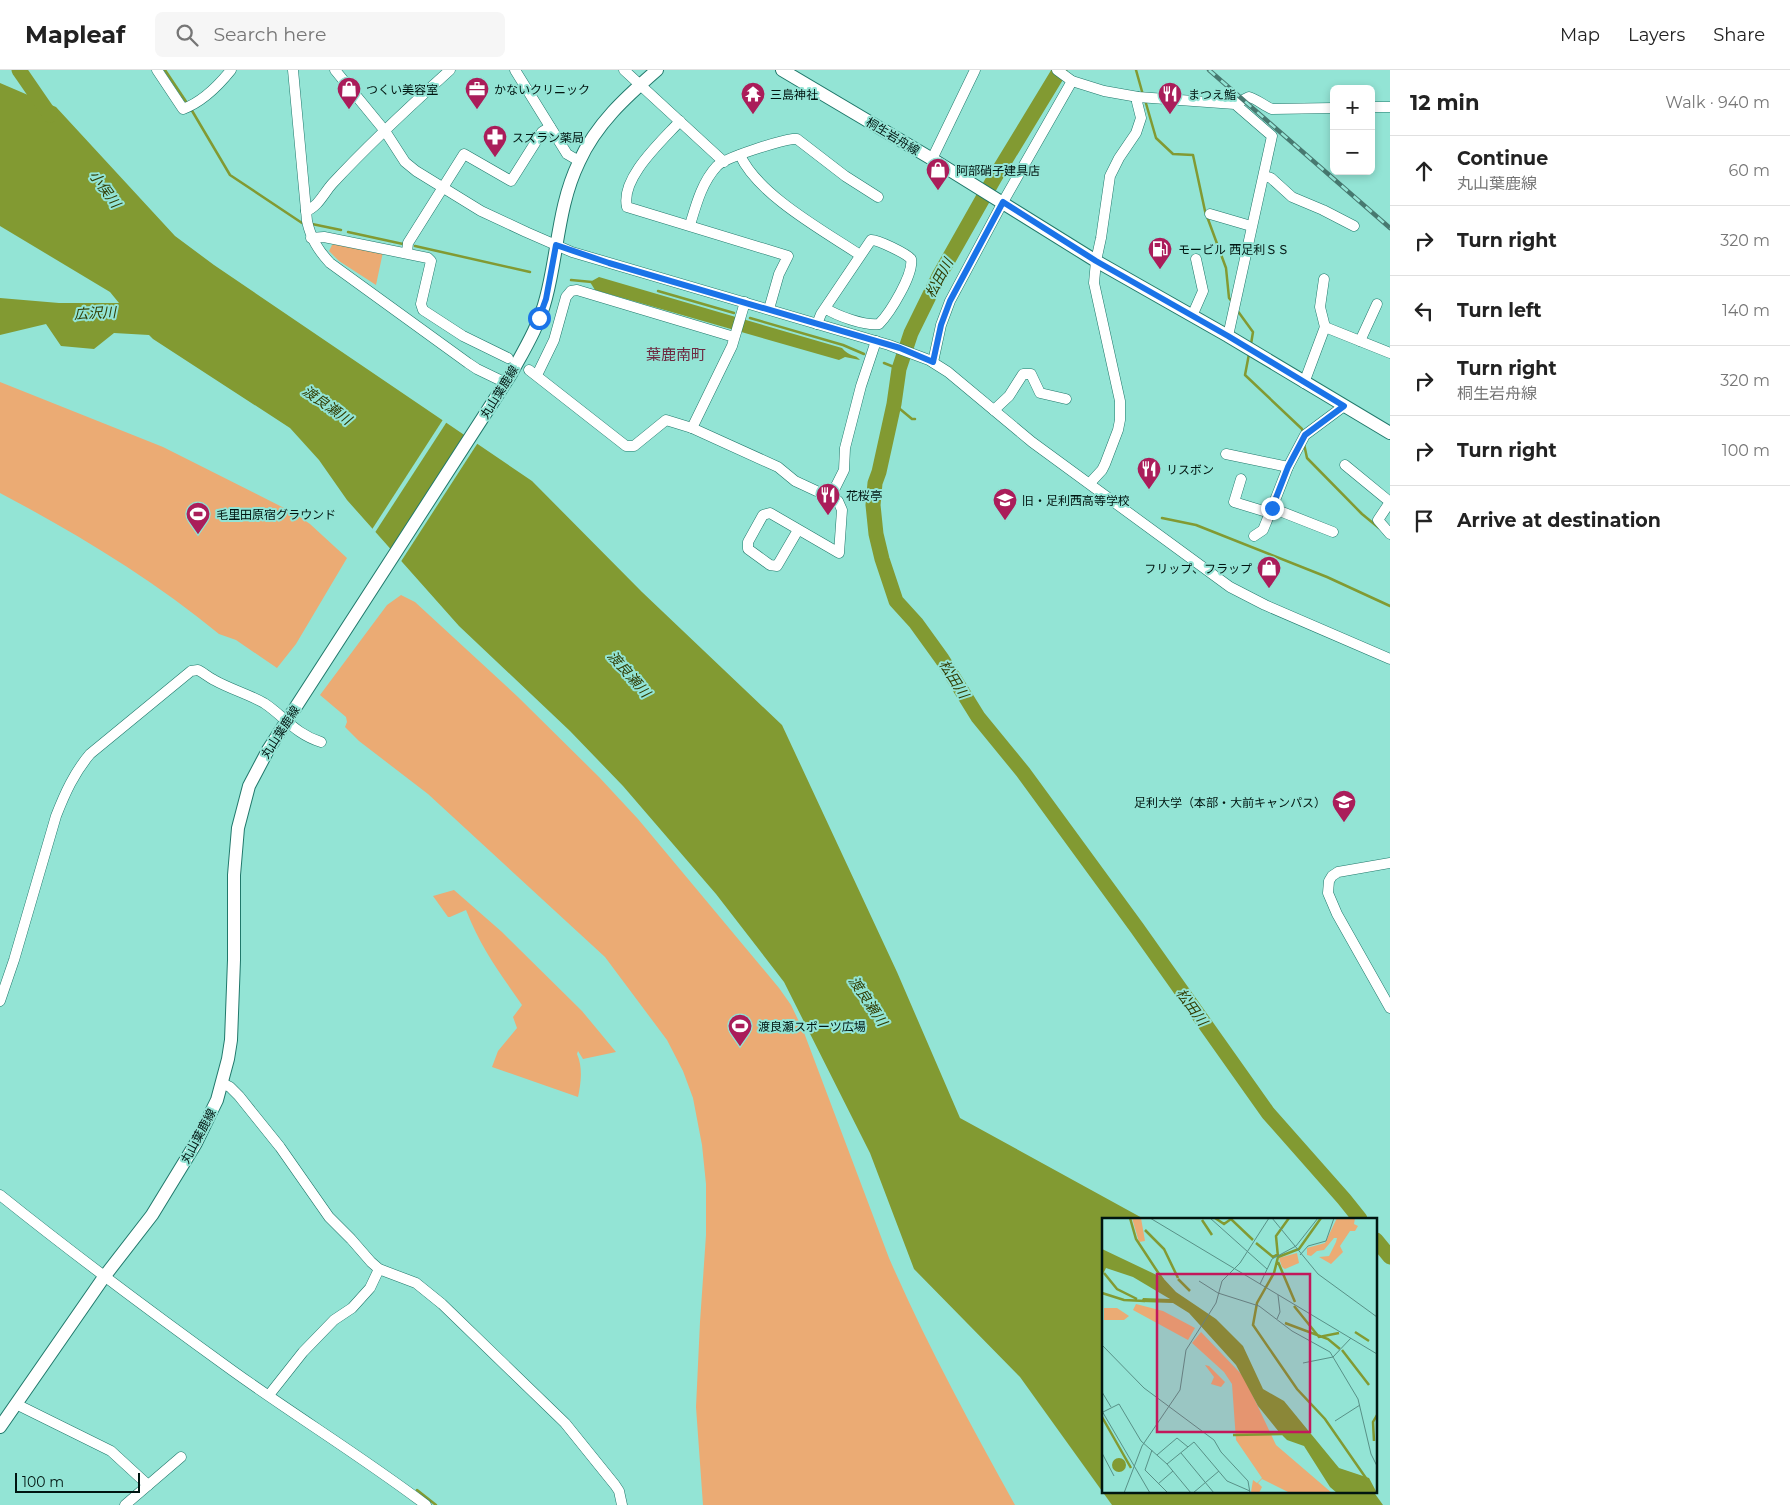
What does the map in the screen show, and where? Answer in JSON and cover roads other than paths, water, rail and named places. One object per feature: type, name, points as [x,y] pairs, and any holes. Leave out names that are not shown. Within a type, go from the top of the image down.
[{"type":"main road","name":"丸山葉鹿線","points":[[0,1427],[104,1277],[152,1215],[209,1119],[222,1083],[228,1059],[232,1019],[234,874],[239,822],[249,786],[289,717],[503,388],[533,334],[546,299],[568,190],[579,161],[607,118],[657,70]]},
{"type":"main road","name":"桐生岩舟線","points":[[782,70],[932,158],[1096,261],[1228,336],[1390,433]]},
{"type":"street","points":[[157,70],[183,108],[196,102],[222,81],[231,70]]},
{"type":"street","points":[[293,70],[306,211],[311,238],[318,250],[330,263],[503,388]]},
{"type":"street","points":[[334,70],[385,130],[405,162],[416,171],[481,211],[556,245],[609,263],[876,341],[931,361],[974,391],[1032,442],[1230,587],[1265,605],[1390,659]]},
{"type":"street","points":[[306,211],[312,208],[341,174],[385,130],[450,70]]},
{"type":"street","points":[[515,70],[568,154],[579,161]]},
{"type":"street","points":[[624,70],[724,162]]},
{"type":"street","points":[[932,158],[975,70]]},
{"type":"street","points":[[1057,70],[1070,79],[1104,92],[1138,97],[1235,104],[1249,97],[1255,99],[1263,106],[1272,108],[1330,108]]},
{"type":"street","points":[[931,361],[950,301],[1001,201],[1070,79]]},
{"type":"street","points":[[1090,483],[1106,464],[1118,430],[1121,411],[1094,282],[1110,176],[1136,133],[1140,122],[1138,97]]},
{"type":"street","points":[[1228,336],[1272,136],[1235,104]]},
{"type":"street","points":[[1375,107],[1390,107]]},
{"type":"street","points":[[680,121],[636,171],[630,182],[626,204],[630,209],[690,225],[788,256],[779,274],[769,309]]},
{"type":"street","points":[[407,252],[408,243],[464,154],[511,181],[542,132],[550,126]]},
{"type":"street","points":[[690,225],[700,192],[717,166],[740,155],[789,140],[797,139],[845,176],[878,197]]},
{"type":"street","points":[[740,155],[752,175],[773,196],[860,255]]},
{"type":"street","points":[[1264,176],[1271,178],[1292,197],[1324,210],[1354,226]]},
{"type":"street","points":[[1210,214],[1251,226]]},
{"type":"street","points":[[311,238],[324,237],[407,252],[428,258],[431,261],[421,304],[423,310],[463,336],[508,358]]},
{"type":"street","points":[[817,324],[825,308],[872,240],[875,239],[898,252],[905,253],[911,258],[911,268],[900,294],[879,324],[870,324],[834,314],[825,308]]},
{"type":"street","points":[[1192,316],[1203,291],[1196,259]]},
{"type":"street","points":[[1304,383],[1325,327],[1320,307],[1324,279]]},
{"type":"street","points":[[735,334],[577,290],[571,291],[566,296],[554,340],[533,373],[626,446],[634,446],[666,420],[692,428],[778,467],[795,481],[831,496],[838,501],[842,510],[839,553],[770,513],[763,515],[748,542],[748,549],[770,565],[777,566],[798,530]]},
{"type":"street","points":[[692,428],[732,346],[745,302]]},
{"type":"street","points":[[1360,341],[1377,304]]},
{"type":"street","points":[[1325,327],[1390,353]]},
{"type":"street","points":[[831,496],[844,470],[845,448],[861,386],[876,341]]},
{"type":"street","points":[[994,410],[1009,396],[1023,374],[1031,374],[1040,393],[1066,400]]},
{"type":"street","points":[[1254,536],[1263,530],[1288,467],[1305,435],[1344,406]]},
{"type":"street","points":[[1226,454],[1288,467]]},
{"type":"street","points":[[1345,465],[1390,502],[1378,520],[1390,534]]},
{"type":"street","points":[[1241,479],[1234,502],[1271,511],[1332,532]]},
{"type":"street","points":[[0,1001],[14,960],[47,845],[63,798],[76,770],[90,754],[191,671],[201,671],[214,680],[289,717],[311,739],[321,742]]},
{"type":"street","points":[[1390,863],[1338,872],[1328,881],[1328,893],[1337,914],[1390,1008]]},
{"type":"street","points":[[222,1083],[230,1087],[239,1096],[280,1147],[329,1217],[371,1262],[380,1269],[416,1283],[474,1335],[564,1423],[615,1485],[619,1491],[622,1505]]},
{"type":"street","points":[[0,1195],[104,1277],[426,1505]]},
{"type":"street","points":[[269,1395],[303,1352],[334,1320],[352,1308],[370,1288],[380,1269]]},
{"type":"street","points":[[16,1404],[111,1451],[148,1485]]},
{"type":"street","points":[[124,1505],[181,1457]]},
{"type":"water","points":[[0,83],[56,107],[175,236],[214,265],[532,481],[642,592],[782,725],[897,972],[960,1118],[1142,1218],[1102,1218],[1102,1491],[1020,1377],[914,1269],[870,1153],[784,982],[716,894],[623,786],[570,731],[459,626],[347,500],[319,460],[290,428],[149,335],[114,333],[94,349],[61,346],[46,324],[0,335],[0,298],[59,303],[119,303],[110,292],[0,226]]},
{"type":"water","points":[[599,277],[842,348],[860,360],[845,357],[839,360],[595,290],[590,282]]},
{"type":"water","points":[[1103,1492],[1374,1492],[1383,1505],[1112,1505]]},
{"type":"waterway","name":"小俣川","points":[[19,70],[50,115]]},
{"type":"waterway","points":[[165,70],[187,103]]},
{"type":"waterway","name":"松田川","points":[[1060,70],[995,177],[939,276],[911,333],[899,369],[894,404],[875,483],[873,505],[876,534],[882,559],[896,601],[916,623],[942,659],[978,717],[1023,772],[1137,928],[1268,1113],[1359,1218]]},
{"type":"waterway","points":[[1136,70],[1143,95]]},
{"type":"waterway","points":[[1145,100],[1156,138],[1173,154],[1193,155],[1205,211],[1226,268],[1229,298],[1233,303]]},
{"type":"waterway","points":[[191,109],[230,175],[302,223]]},
{"type":"waterway","points":[[312,224],[341,230]]},
{"type":"waterway","points":[[348,232],[403,244]]},
{"type":"waterway","points":[[415,246],[530,272]]},
{"type":"waterway","points":[[571,280],[592,282]]},
{"type":"waterway","points":[[658,291],[734,313]]},
{"type":"waterway","points":[[1237,310],[1253,332],[1251,344]]},
{"type":"waterway","points":[[750,318],[843,345],[864,354]]},
{"type":"waterway","points":[[1249,354],[1245,375],[1302,429],[1303,434]]},
{"type":"waterway","points":[[884,363],[899,369]]},
{"type":"waterway","points":[[894,404],[912,419],[915,419]]},
{"type":"waterway","points":[[1304,444],[1307,458],[1362,514],[1379,528]]},
{"type":"waterway","points":[[1162,518],[1196,525],[1327,577],[1390,606]]},
{"type":"waterway","name":"松田川","points":[[1378,1242],[1390,1257]]},
{"type":"waterway","points":[[417,1490],[436,1505]]},
{"type":"railway","points":[[1209,70],[1390,228]]},
{"type":"place","name":"つくい美容室","points":[[349,110]]},
{"type":"place","name":"かないクリニック","points":[[477,110]]},
{"type":"place","name":"三島神社","points":[[753,115]]},
{"type":"place","name":"まつえ鮨","points":[[1170,115]]},
{"type":"place","name":"スズラン薬局","points":[[495,158]]},
{"type":"place","name":"阿部硝子建具店","points":[[938,191]]},
{"type":"place","name":"モービル 西足利ＳＳ","points":[[1160,270]]},
{"type":"place","name":"リスボン","points":[[1149,490]]},
{"type":"place","name":"花桜亭","points":[[828,516]]},
{"type":"place","name":"旧・足利西高等学校","points":[[1005,521]]},
{"type":"place","name":"毛里田原宿グラウンド","points":[[198,535]]},
{"type":"place","name":"フリップ、フラップ","points":[[1269,589]]},
{"type":"place","name":"足利大学（本部・大前キャンパス）","points":[[1344,823]]},
{"type":"place","name":"渡良瀬スポーツ広場","points":[[740,1047]]},
{"type":"district","name":"葉鹿南町","points":[[676,354]]},
{"type":"water label","name":"広沢川","points":[[95,313]]},
{"type":"water label","name":"渡良瀬川","points":[[327,405]]},
{"type":"water label","name":"渡良瀬川","points":[[629,674]]},
{"type":"water label","name":"渡良瀬川","points":[[868,1001]]}]
